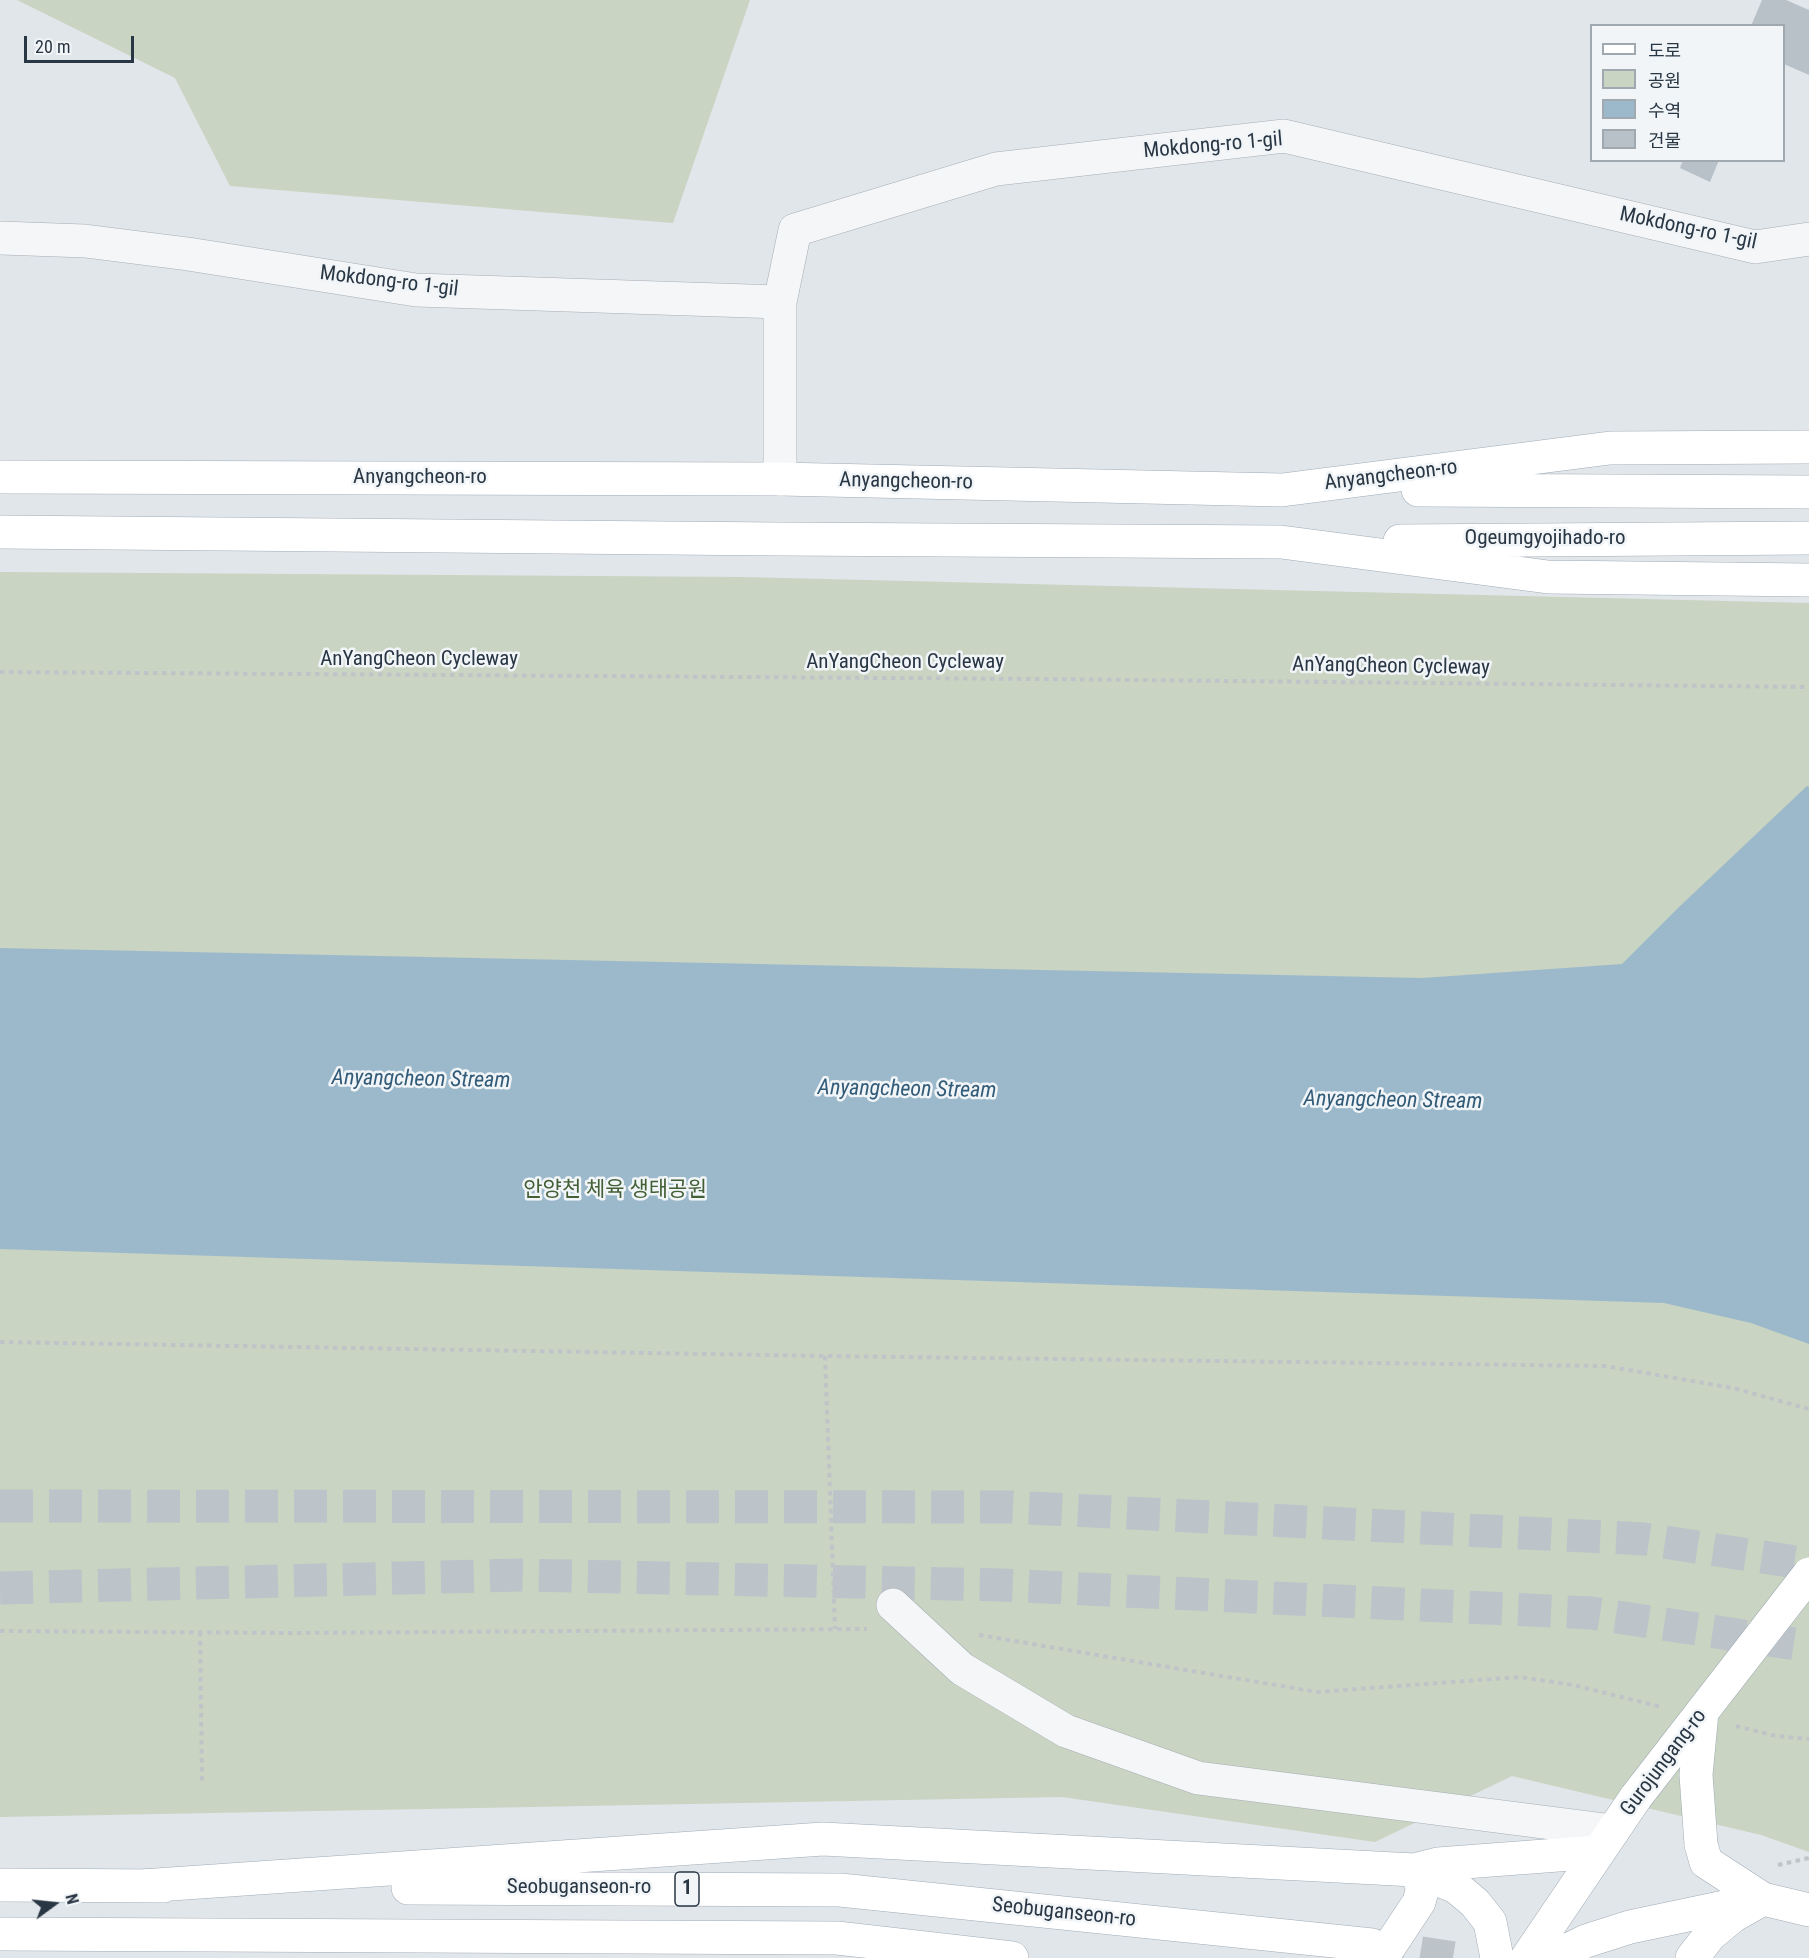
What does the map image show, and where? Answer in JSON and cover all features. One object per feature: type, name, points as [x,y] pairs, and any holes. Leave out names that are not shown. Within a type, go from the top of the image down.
[{"type":"main road","name":"Anyangcheon-ro","points":[[0,477],[780,479],[1282,490],[1610,448],[1809,447]]},
{"type":"main road","points":[[1282,490],[1809,492]]},
{"type":"main road","points":[[0,532],[1281,542],[1548,577],[1809,580]]},
{"type":"main road","name":"Ogeumgyojihado-ro","points":[[1281,542],[1809,538]]},
{"type":"main road","name":"Gurojungang-ro","points":[[1527,1958],[1636,1797],[1809,1574]]},
{"type":"main road","points":[[1702,1712],[1696,1775],[1701,1844],[1706,1862],[1763,1899],[1809,1910]]},
{"type":"main road","points":[[142,1886],[823,1839],[1414,1870],[1438,1864],[1606,1842]]},
{"type":"main road","points":[[1377,1952],[1419,1902],[1423,1887],[1414,1870]]},
{"type":"main road","points":[[1414,1870],[1456,1887],[1475,1903],[1490,1922],[1497,1958]]},
{"type":"main road","name":"Seobuganseon-ro","points":[[0,1886],[840,1890],[1377,1952]]},
{"type":"main road","points":[[1551,1958],[1586,1941],[1630,1927],[1763,1899]]},
{"type":"main road","points":[[1692,1958],[1710,1935],[1733,1917],[1763,1899]]},
{"type":"main road","name":"1","points":[[0,1934],[837,1938],[1012,1958]]},
{"type":"main road","points":[[139,1934],[302,1958]]},
{"type":"street","name":"Mokdong-ro 1-gil","points":[[780,479],[780,302],[795,230],[996,170],[1284,136],[1755,247],[1809,239]]},
{"type":"street","name":"Mokdong-ro 1-gil","points":[[0,238],[85,241],[188,254],[416,290],[780,302]]},
{"type":"street","points":[[893,1605],[962,1669],[1066,1731],[1198,1778],[1606,1842]]},
{"type":"path","name":"AnYangCheon Cycleway","points":[[0,672],[1809,687]]},
{"type":"path","points":[[0,1342],[1605,1366],[1733,1388],[1809,1409]]},
{"type":"path","points":[[825,1356],[835,1629]]},
{"type":"path","points":[[201,1632],[202,1781]]},
{"type":"green space","points":[[17,0],[750,0],[673,223],[230,186],[175,78]]},
{"type":"green space","name":"안양천 체육 생태공원","points":[[0,572],[742,577],[1809,603],[1809,1852],[1761,1835],[1512,1776],[1375,1842],[1062,1797],[0,1817]]},
{"type":"water","name":"Anyangcheon Stream","points":[[1807,786],[1809,787],[1809,1344],[1751,1323],[1664,1303],[0,1249],[0,948],[1422,978],[1622,964]]},
{"type":"building","points":[[1762,0],[1786,0],[1809,10],[1809,75],[1785,64],[1785,24],[1752,24]]},
{"type":"building","points":[[1682,162],[1718,162],[1710,182],[1680,168]]},
{"type":"tunnel","points":[[0,1506],[1011,1507],[1644,1539],[1809,1564]]},
{"type":"tunnel","points":[[0,1588],[521,1575],[1001,1585],[1591,1613],[1809,1646]]},
{"type":"tunnel","points":[[1372,1945],[1454,1958]]}]
